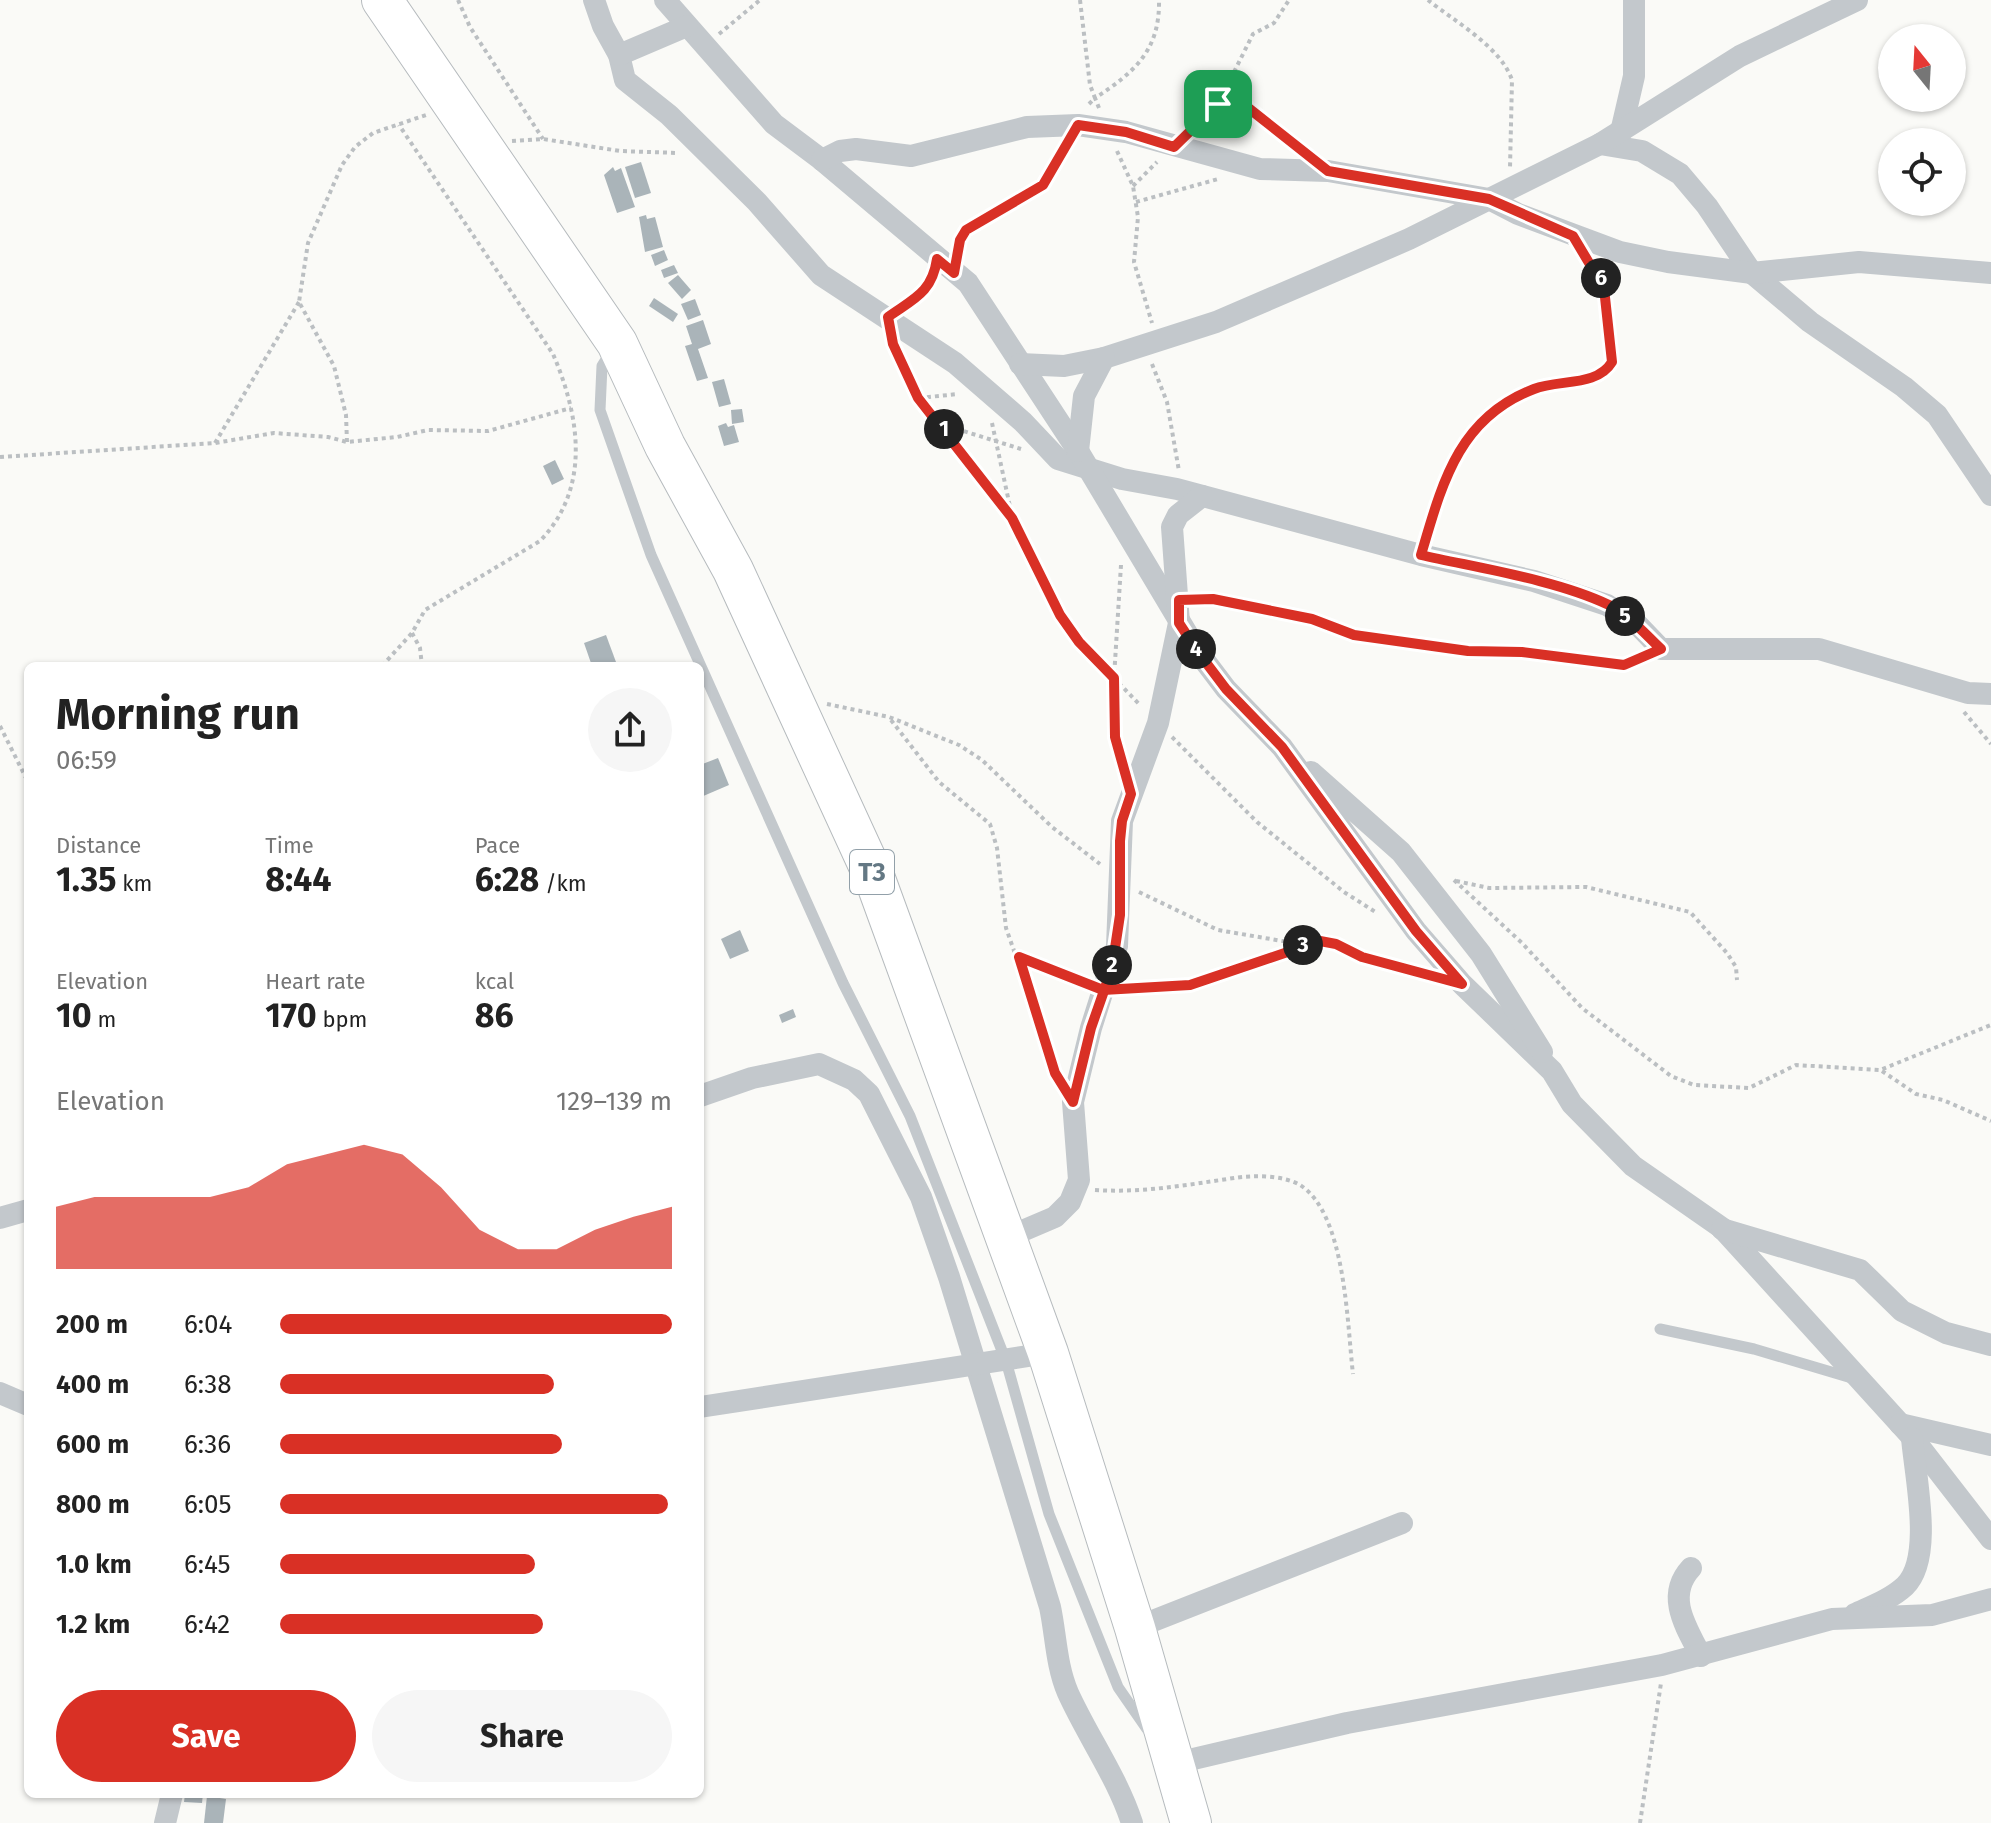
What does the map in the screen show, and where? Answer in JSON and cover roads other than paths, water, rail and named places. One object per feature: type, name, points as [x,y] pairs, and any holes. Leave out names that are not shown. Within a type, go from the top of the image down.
[{"type":"highway","name":"T3","points":[[382,0],[617,343],[665,446],[733,570],[875,879],[1048,1353],[1135,1628],[1191,1823]]},
{"type":"street","points":[[594,0],[603,26],[619,55],[625,80],[669,115],[713,158],[821,275],[865,306],[888,317],[1074,459],[1122,479],[1177,489],[1421,555],[1534,581],[1607,605],[1638,625],[1661,649],[1819,649],[1968,693],[1991,694]]},
{"type":"street","points":[[665,0],[774,124],[822,160],[968,283],[1020,364],[1074,459],[1124,527],[1179,623],[1226,689],[1282,747],[1401,852],[1497,977],[1572,1104],[1633,1166],[1722,1228],[1906,1430],[1991,1539]]},
{"type":"street","points":[[1621,132],[1634,76],[1634,0]]},
{"type":"street","points":[[1020,364],[1064,366],[1104,358],[1244,310],[1409,239],[1600,144],[1740,56],[1857,0]]},
{"type":"street","points":[[619,55],[687,26]]},
{"type":"street","points":[[822,160],[840,151],[856,149],[911,156],[1027,127],[1078,125],[1111,129],[1260,169],[1328,171],[1489,199],[1573,236],[1644,258],[1752,273],[1859,262],[1991,273]]},
{"type":"street","points":[[1600,144],[1642,151],[1680,174],[1707,206],[1752,273],[1810,322],[1904,387],[1937,415],[1991,495]]},
{"type":"street","points":[[1074,459],[1084,396],[1104,358]]},
{"type":"street","points":[[1008,1237],[1055,1217],[1070,1202],[1077,1189],[1073,1102],[1117,946],[1122,884],[1122,821],[1158,723],[1179,623],[1172,527],[1178,515],[1202,496]]},
{"type":"street","points":[[1282,747],[1416,931],[1462,984],[1552,1071]]},
{"type":"street","points":[[704,1095],[752,1078],[819,1064],[854,1080],[869,1094],[921,1197],[977,1365],[1050,1607],[1056,1654],[1066,1690],[1109,1770],[1132,1823]]},
{"type":"street","points":[[0,1218],[24,1211]]},
{"type":"street","points":[[1722,1228],[1850,1265],[1860,1270],[1902,1311],[1946,1333],[1991,1345]]},
{"type":"street","points":[[704,1406],[1048,1353]]},
{"type":"street","points":[[0,1393],[24,1403]]},
{"type":"street","points":[[1906,1430],[1991,1445]]},
{"type":"street","points":[[1172,1764],[1347,1723],[1662,1665],[1850,1616],[1899,1590],[1915,1572],[1922,1549],[1906,1430]]},
{"type":"street","points":[[1135,1628],[1402,1523]]},
{"type":"street","points":[[1691,1568],[1681,1579],[1678,1600],[1681,1615],[1701,1656]]},
{"type":"street","points":[[1850,1616],[1932,1615],[1991,1599]]},
{"type":"street","points":[[165,1823],[171,1798]]},
{"type":"lane","points":[[617,343],[602,366],[600,410],[651,555],[699,662]]},
{"type":"lane","points":[[704,673],[843,983],[910,1116],[1006,1361],[1049,1514],[1118,1687],[1172,1764]]},
{"type":"lane","points":[[1660,1329],[1754,1349],[1859,1380]]}]
